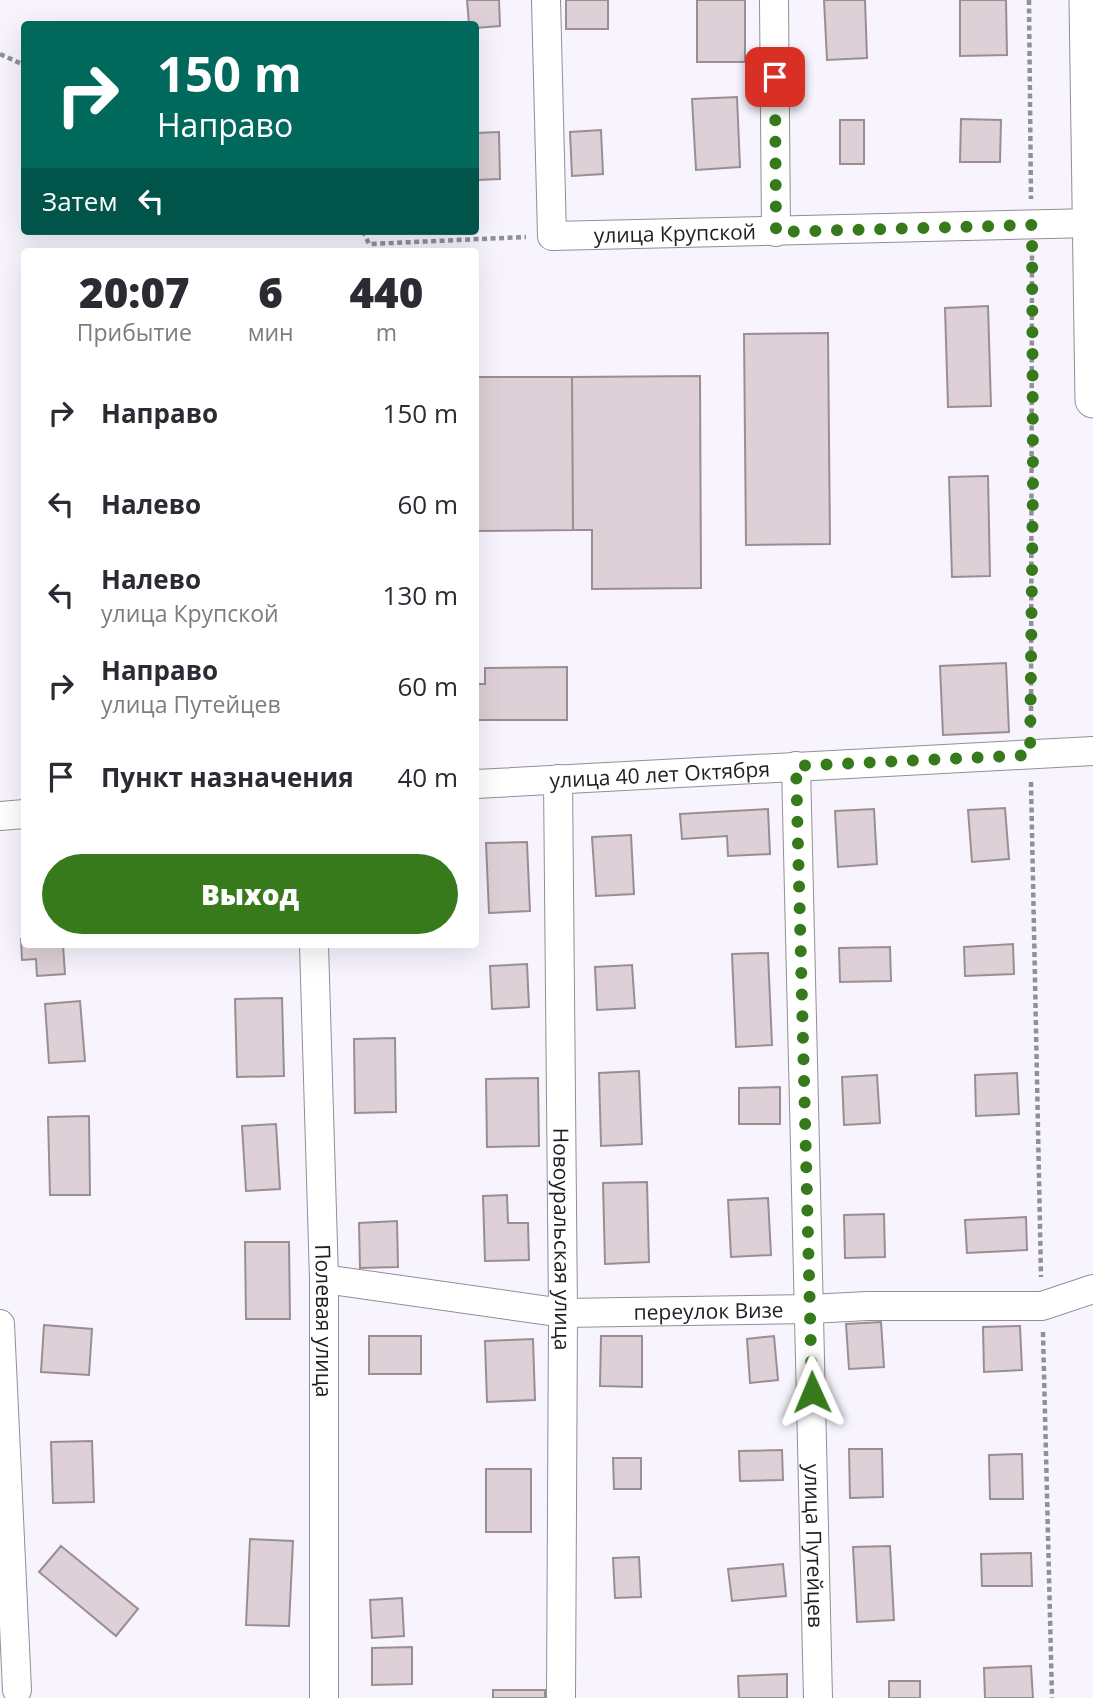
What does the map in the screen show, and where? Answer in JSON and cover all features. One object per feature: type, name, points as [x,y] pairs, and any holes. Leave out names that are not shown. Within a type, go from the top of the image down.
[{"type":"street","points":[[546,0],[552,236]]},
{"type":"street","points":[[774,0],[776,232]]},
{"type":"street","points":[[1087,0],[1093,400]]},
{"type":"street","name":"улица Крупской","points":[[552,236],[1092,223]]},
{"type":"street","name":"улица 40 лет Октября","points":[[479,784],[1093,751]]},
{"type":"street","name":"улица Путейцев","points":[[796,766],[818,1698]]},
{"type":"street","name":"Новоуральская улица","points":[[558,779],[563,1313],[561,1698]]},
{"type":"street","points":[[0,816],[21,814]]},
{"type":"street","name":"Полевая улица","points":[[314,948],[324,1279],[324,1698]]},
{"type":"street","name":"переулок Визе","points":[[324,1279],[563,1313],[867,1306],[1042,1306],[1093,1289]]},
{"type":"street","points":[[0,1324],[15,1688]]},
{"type":"path","points":[[1029,0],[1033,481],[1030,755],[1052,1698]]},
{"type":"path","points":[[0,54],[21,64]]},
{"type":"path","points":[[365,235],[369,244],[552,236]]},
{"type":"building","points":[[467,0],[499,0],[500,26],[479,28],[479,21],[469,21]]},
{"type":"building","points":[[566,0],[608,0],[608,29],[566,29]]},
{"type":"building","points":[[697,0],[745,0],[745,62],[697,62]]},
{"type":"building","points":[[824,0],[865,0],[867,58],[827,60]]},
{"type":"building","points":[[960,0],[1006,0],[1007,55],[960,56]]},
{"type":"building","points":[[737,97],[740,167],[696,170],[692,99]]},
{"type":"building","points":[[961,119],[1001,120],[1000,162],[960,162]]},
{"type":"building","points":[[840,120],[864,120],[864,164],[840,164]]},
{"type":"building","points":[[601,130],[603,174],[572,176],[570,132]]},
{"type":"building","points":[[499,132],[500,179],[479,180],[479,133]]},
{"type":"building","points":[[988,306],[991,406],[948,407],[945,308]]},
{"type":"building","points":[[828,333],[830,544],[746,545],[744,334]]},
{"type":"building","points":[[700,376],[701,588],[592,589],[592,530],[573,530],[572,377]]},
{"type":"building","points":[[479,377],[572,377],[573,530],[479,531]]},
{"type":"building","points":[[988,476],[990,576],[952,577],[949,477]]},
{"type":"building","points":[[1006,663],[1009,732],[943,735],[940,666]]},
{"type":"building","points":[[567,667],[567,720],[479,720],[479,684],[485,684],[485,668]]},
{"type":"building","points":[[1005,808],[1009,859],[972,862],[968,810]]},
{"type":"building","points":[[768,809],[770,854],[728,856],[727,836],[682,839],[680,814]]},
{"type":"building","points":[[874,809],[877,864],[838,867],[835,811]]},
{"type":"building","points":[[631,835],[634,894],[596,896],[592,837]]},
{"type":"building","points":[[527,842],[530,911],[489,913],[486,843]]},
{"type":"building","points":[[1013,944],[1014,974],[965,976],[964,947]]},
{"type":"building","points":[[890,947],[891,981],[840,982],[839,948]]},
{"type":"building","points":[[21,948],[63,948],[65,974],[37,976],[36,959],[22,960]]},
{"type":"building","points":[[768,953],[772,1045],[736,1047],[732,954]]},
{"type":"building","points":[[527,964],[529,1007],[492,1009],[490,966]]},
{"type":"building","points":[[632,965],[635,1008],[597,1010],[595,967]]},
{"type":"building","points":[[282,998],[284,1076],[237,1077],[235,999]]},
{"type":"building","points":[[80,1001],[85,1061],[49,1063],[45,1004]]},
{"type":"building","points":[[395,1038],[396,1112],[355,1113],[354,1039]]},
{"type":"building","points":[[639,1071],[642,1144],[601,1146],[599,1073]]},
{"type":"building","points":[[1017,1073],[1019,1114],[976,1116],[975,1075]]},
{"type":"building","points":[[877,1075],[880,1123],[844,1125],[842,1077]]},
{"type":"building","points":[[538,1078],[539,1146],[487,1147],[486,1079]]},
{"type":"building","points":[[780,1087],[780,1124],[739,1124],[739,1088]]},
{"type":"building","points":[[89,1116],[90,1195],[50,1195],[48,1117]]},
{"type":"building","points":[[276,1124],[280,1189],[246,1191],[242,1126]]},
{"type":"building","points":[[647,1182],[649,1262],[605,1264],[603,1183]]},
{"type":"building","points":[[507,1195],[508,1223],[528,1223],[529,1260],[485,1261],[483,1196]]},
{"type":"building","points":[[768,1198],[771,1255],[731,1257],[728,1200]]},
{"type":"building","points":[[884,1214],[885,1257],[845,1258],[844,1215]]},
{"type":"building","points":[[1026,1217],[1027,1250],[967,1253],[965,1220]]},
{"type":"building","points":[[397,1221],[398,1267],[360,1268],[359,1223]]},
{"type":"building","points":[[245,1242],[289,1242],[290,1319],[246,1319]]},
{"type":"building","points":[[881,1322],[884,1367],[849,1369],[846,1324]]},
{"type":"building","points":[[44,1325],[92,1329],[89,1375],[41,1372]]},
{"type":"building","points":[[1020,1326],[1022,1370],[984,1372],[983,1327]]},
{"type":"building","points":[[369,1336],[421,1336],[421,1374],[369,1374]]},
{"type":"building","points":[[601,1336],[642,1336],[642,1387],[600,1386]]},
{"type":"building","points":[[774,1336],[778,1380],[750,1383],[747,1339]]},
{"type":"building","points":[[533,1339],[535,1400],[487,1402],[485,1341]]},
{"type":"building","points":[[92,1441],[94,1502],[53,1503],[51,1442]]},
{"type":"building","points":[[849,1449],[882,1449],[883,1497],[850,1498]]},
{"type":"building","points":[[782,1450],[783,1480],[740,1481],[739,1451]]},
{"type":"building","points":[[1022,1454],[1023,1499],[990,1499],[989,1455]]},
{"type":"building","points":[[613,1458],[641,1458],[641,1489],[614,1489]]},
{"type":"building","points":[[486,1469],[531,1469],[531,1532],[486,1532]]},
{"type":"building","points":[[250,1539],[293,1541],[289,1626],[246,1625]]},
{"type":"building","points":[[61,1546],[138,1609],[116,1636],[39,1572]]},
{"type":"building","points":[[890,1546],[894,1620],[857,1622],[853,1547]]},
{"type":"building","points":[[1031,1553],[1032,1586],[982,1586],[981,1554]]},
{"type":"building","points":[[639,1557],[641,1597],[615,1598],[613,1558]]},
{"type":"building","points":[[783,1564],[786,1596],[732,1601],[728,1569]]},
{"type":"building","points":[[402,1598],[404,1636],[372,1638],[370,1600]]},
{"type":"building","points":[[412,1647],[412,1684],[372,1685],[372,1648]]},
{"type":"building","points":[[1031,1666],[1033,1698],[985,1698],[984,1668]]},
{"type":"building","points":[[787,1674],[787,1698],[739,1698],[738,1676]]},
{"type":"building","points":[[889,1681],[920,1681],[920,1698],[889,1698]]},
{"type":"building","points":[[493,1690],[545,1690],[545,1698],[493,1698]]},
{"type":"route","points":[[775,77],[776,232],[1032,225],[1030,755],[796,766],[812,1392]]}]
